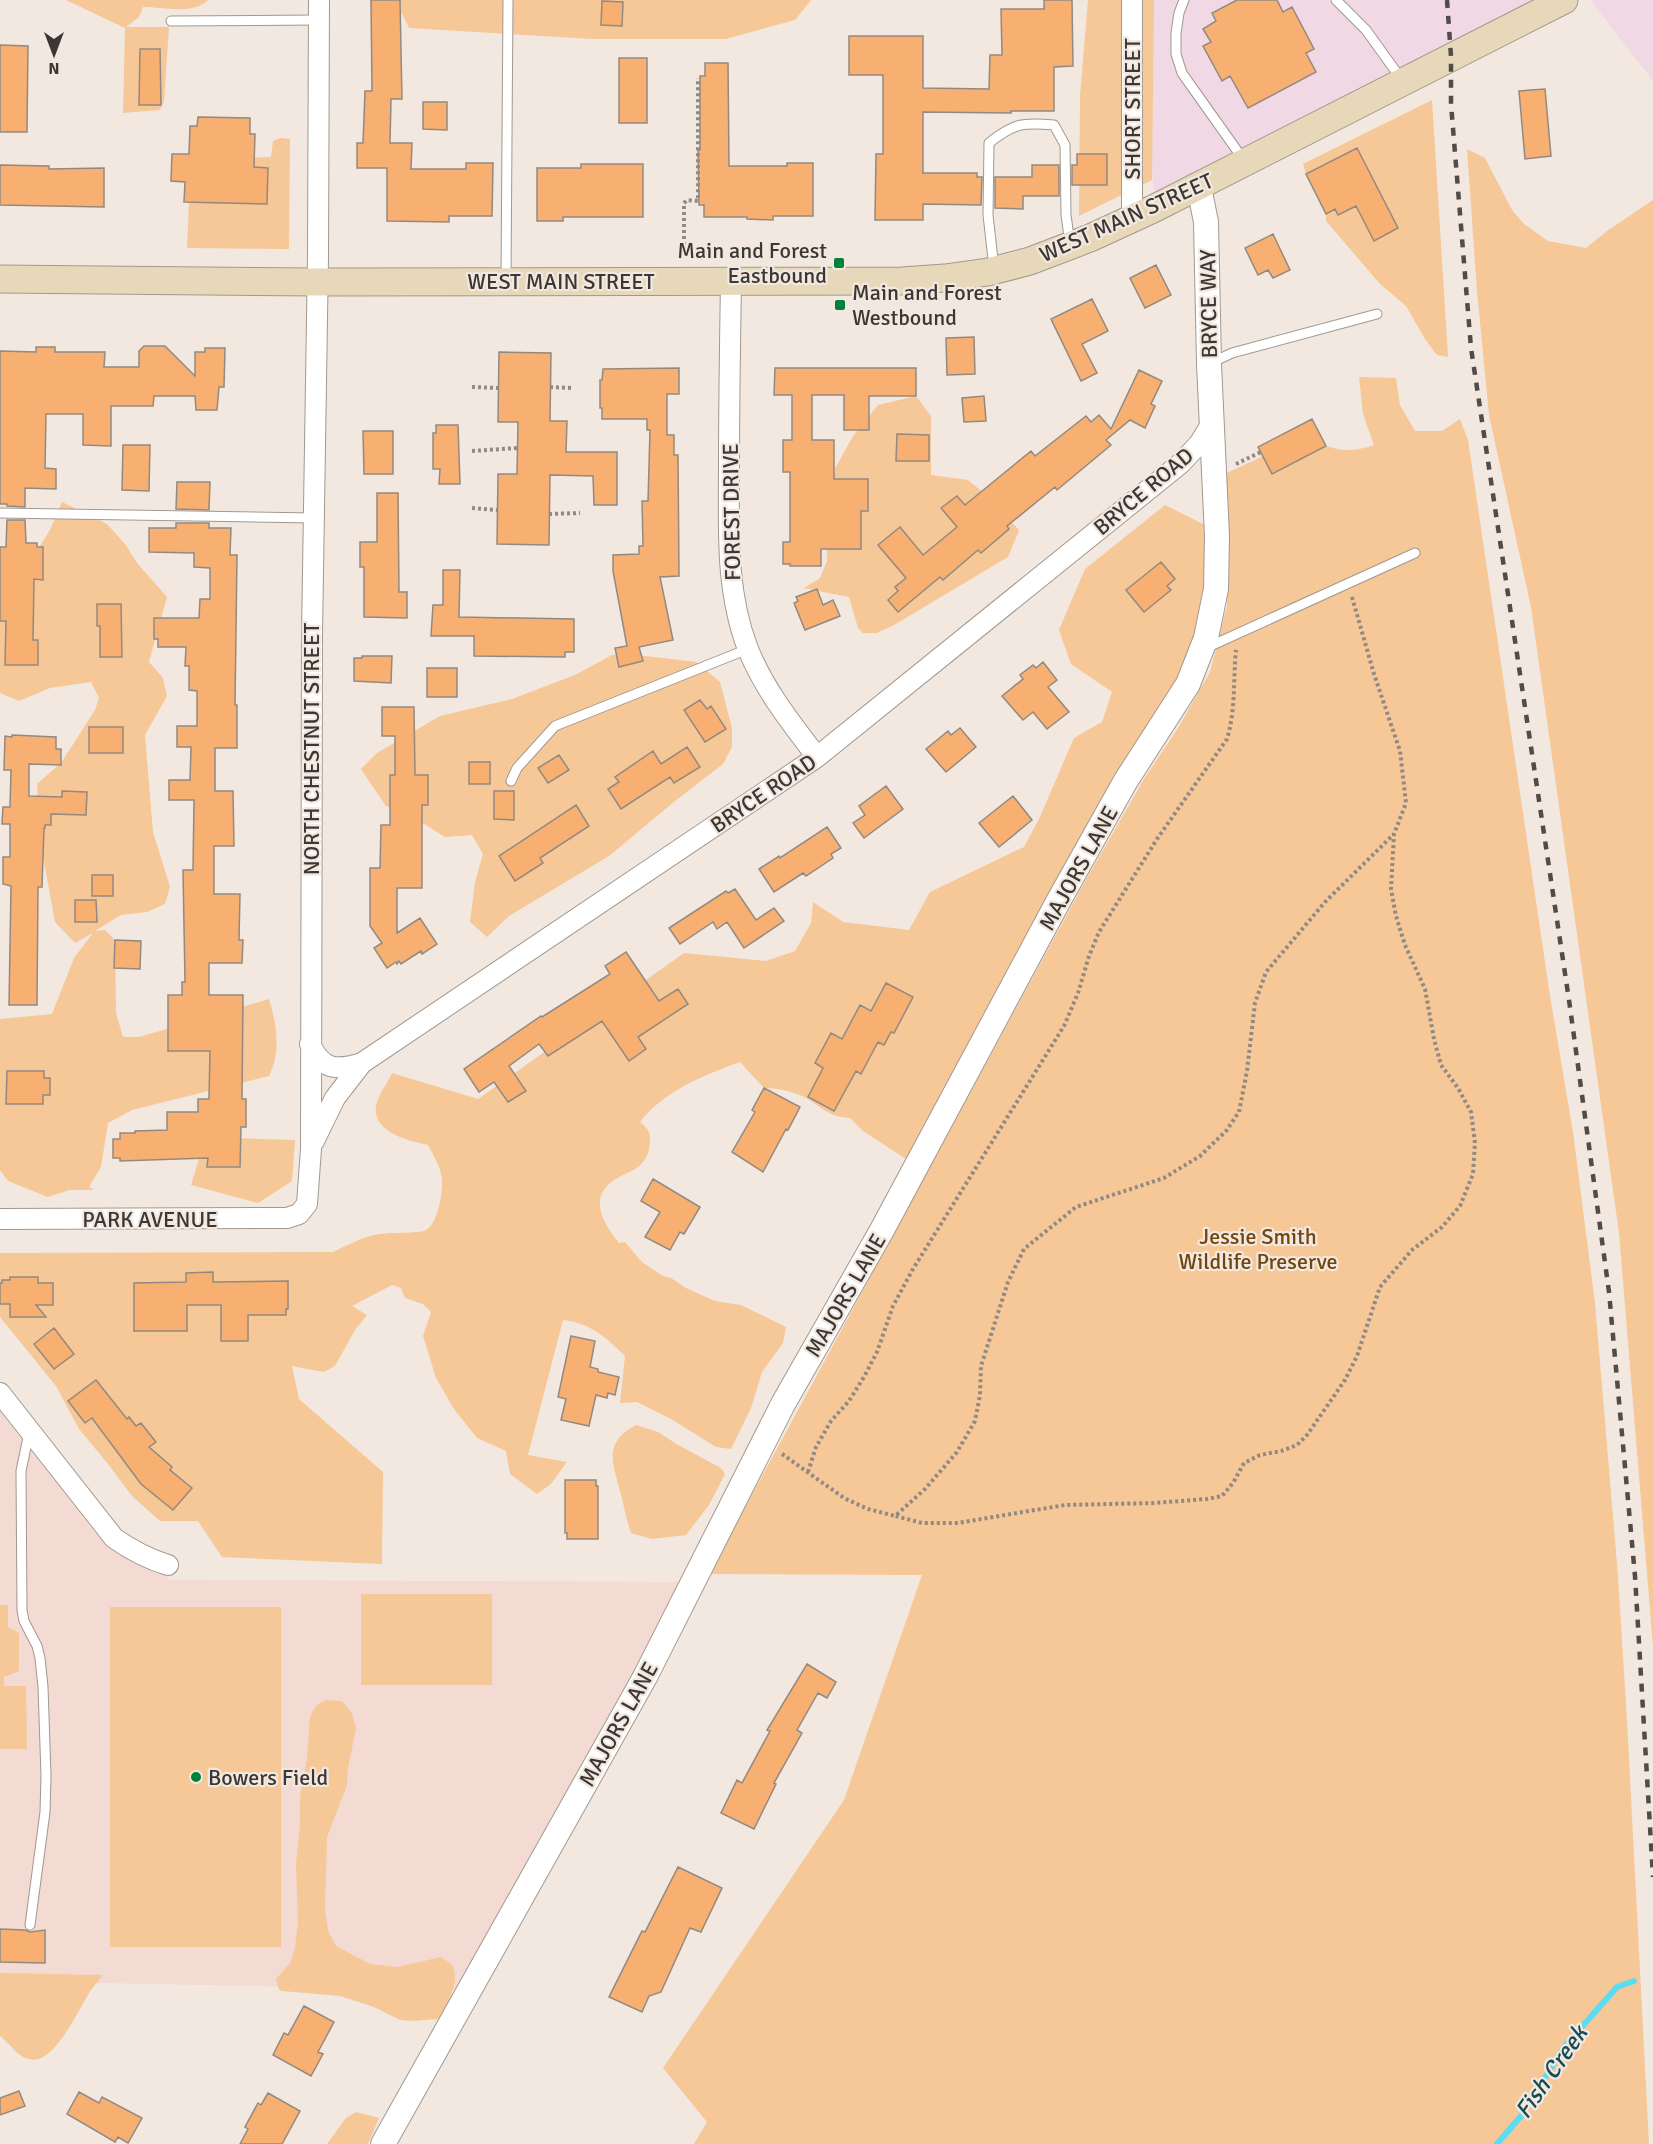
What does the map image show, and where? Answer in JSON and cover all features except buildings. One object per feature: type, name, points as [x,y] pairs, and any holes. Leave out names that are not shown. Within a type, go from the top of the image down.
[{"type":"main road","name":"WEST MAIN STREET","points":[[0,279],[317,282],[902,281],[945,278],[995,270],[1030,261],[1070,246],[1132,218],[1564,0]]},
{"type":"street","name":"NORTH CHESTNUT STREET","points":[[299,1214],[307,1204],[310,1149],[313,518],[319,0]]},
{"type":"street","name":"SHORT STREET","points":[[1132,0],[1132,218]]},
{"type":"street","name":"BRYCE WAY","points":[[1196,186],[1201,197],[1206,222],[1212,423]]},
{"type":"street","name":"FOREST DRIVE","points":[[731,281],[729,557],[733,589],[748,649],[772,697],[817,757]]},
{"type":"street","name":"MAJORS LANE","points":[[383,2144],[645,1677],[783,1404],[882,1230],[1125,782],[1188,684],[1206,638],[1216,589],[1217,536],[1212,423]]},
{"type":"street","name":"BRYCE ROAD","points":[[310,1149],[335,1098],[362,1063],[817,757],[1180,464],[1199,444],[1212,423]]},
{"type":"street","points":[[309,1044],[316,1057],[324,1064],[336,1068],[362,1063]]},
{"type":"street","name":"PARK AVENUE","points":[[0,1219],[287,1218],[299,1214]]},
{"type":"street","points":[[0,1393],[114,1538],[131,1550],[152,1560],[168,1564]]},
{"type":"lane","points":[[506,280],[508,0]]},
{"type":"lane","points":[[1184,0],[1176,33],[1176,54],[1182,73],[1245,162]]},
{"type":"lane","points":[[1336,0],[1366,30],[1403,82]]},
{"type":"lane","points":[[171,21],[318,20]]},
{"type":"lane","points":[[995,270],[988,215],[989,143],[1008,128],[1031,123],[1054,125],[1065,145],[1066,215],[1070,246]]},
{"type":"lane","points":[[1209,364],[1232,353],[1377,315]]},
{"type":"lane","points":[[0,513],[313,518]]},
{"type":"lane","points":[[1201,650],[1415,553]]},
{"type":"lane","points":[[511,781],[517,768],[555,726],[748,649]]},
{"type":"lane","points":[[30,1431],[21,1472],[22,1610],[24,1621],[37,1646],[40,1658],[46,1776],[45,1812],[30,1925]]},
{"type":"path","points":[[684,257],[684,203],[687,200],[698,201],[698,78]]},
{"type":"path","points":[[472,387],[498,388]]},
{"type":"path","points":[[550,387],[573,388]]},
{"type":"path","points":[[472,451],[517,448]]},
{"type":"path","points":[[1236,464],[1261,452]]},
{"type":"path","points":[[472,508],[497,510]]},
{"type":"path","points":[[549,514],[580,513]]},
{"type":"path","points":[[780,1452],[844,1498],[868,1509],[922,1523],[958,1523],[1065,1504],[1154,1503],[1207,1499],[1222,1496],[1233,1483],[1244,1463],[1260,1455],[1297,1445],[1307,1435],[1345,1380],[1357,1356],[1380,1287],[1412,1250],[1442,1227],[1460,1206],[1473,1174],[1475,1143],[1472,1112],[1441,1065],[1425,989],[1405,945],[1396,916],[1392,889],[1394,834],[1406,803],[1400,751],[1374,674],[1354,603]]},
{"type":"path","points":[[808,1472],[821,1438],[831,1421],[854,1393],[878,1352],[893,1306],[913,1269],[1064,1026],[1099,932],[1157,839],[1227,739],[1232,724],[1235,653]]},
{"type":"path","points":[[895,1516],[925,1489],[957,1452],[975,1421],[980,1395],[981,1366],[1008,1282],[1024,1249],[1076,1207],[1164,1178],[1200,1156],[1226,1131],[1239,1112],[1255,1003],[1266,972],[1324,902],[1394,834]]},
{"type":"shaded area","points":[[1153,0],[1564,0],[1156,207],[1152,173]]},
{"type":"shaded area","points":[[1590,0],[1653,0],[1653,81]]},
{"type":"shaded area","points":[[0,1411],[95,1533],[130,1561],[167,1573],[168,1580],[683,1582],[461,1990],[0,1981]]},
{"type":"green space","points":[[66,0],[208,0],[202,5],[187,9],[143,7],[139,17],[126,27],[169,27],[164,101],[160,110],[123,113],[125,28]]},
{"type":"green space","points":[[395,0],[811,0],[795,20],[726,39],[592,39],[409,28]]},
{"type":"green space","points":[[1088,0],[1154,0],[1152,180],[1079,216],[1080,96]]},
{"type":"green space","points":[[1432,100],[1448,357],[1437,355],[1406,306],[1380,284],[1326,221],[1326,214],[1303,164]]},
{"type":"green space","points":[[280,138],[290,139],[289,249],[187,248],[189,202],[267,204],[268,168],[248,167],[248,158],[271,157],[273,141]]},
{"type":"green space","points":[[1467,149],[1485,158],[1512,210],[1524,224],[1548,241],[1586,248],[1653,200],[1653,1646],[1619,1233],[1531,607],[1489,415]]},
{"type":"green space","name":"Jessie Smith Wildlife Preserve","points":[[1359,377],[1396,378],[1400,405],[1415,431],[1442,431],[1460,419],[1468,440],[1550,996],[1573,1132],[1595,1303],[1618,1576],[1649,2144],[694,2144],[707,2122],[663,2068],[844,1800],[922,1575],[709,1574],[1083,885],[1144,779],[1178,728],[1210,672],[1227,606],[1227,473],[1263,456],[1273,474],[1326,446],[1350,450],[1374,445],[1363,414]]},
{"type":"green space","points":[[916,396],[931,416],[931,475],[968,480],[990,498],[1019,530],[1008,557],[894,625],[877,633],[863,633],[858,628],[849,597],[804,588],[820,578],[827,561],[826,485],[853,436],[878,405]]},
{"type":"green space","points":[[62,502],[107,524],[167,597],[149,662],[163,678],[167,696],[145,735],[153,832],[170,887],[165,904],[147,912],[121,915],[95,931],[105,930],[115,940],[116,1013],[123,1037],[139,1037],[269,999],[276,1028],[276,1048],[269,1076],[132,1110],[108,1123],[101,1167],[89,1187],[94,1190],[69,1190],[48,1197],[8,1181],[0,1170],[0,1019],[52,1014],[74,958],[93,933],[75,943],[55,922],[41,845],[37,784],[61,763],[95,710],[99,698],[91,682],[50,688],[19,701],[0,693],[0,615],[19,579],[50,530]]},
{"type":"green space","points":[[1165,505],[1211,528],[1207,587],[1197,638],[1178,682],[909,1161],[863,1131],[850,1118],[829,1113],[797,1094],[764,1088],[740,1062],[685,1085],[650,1111],[640,1122],[647,1128],[650,1135],[646,1157],[637,1168],[609,1184],[603,1192],[600,1208],[607,1226],[619,1243],[625,1242],[642,1262],[686,1288],[715,1301],[741,1305],[786,1327],[783,1343],[762,1372],[751,1408],[731,1449],[716,1447],[671,1419],[637,1402],[620,1403],[625,1356],[597,1332],[581,1324],[563,1320],[528,1455],[567,1462],[551,1484],[537,1494],[510,1474],[506,1451],[477,1438],[454,1409],[436,1378],[423,1336],[431,1312],[423,1304],[405,1298],[401,1288],[392,1285],[352,1306],[367,1315],[355,1330],[335,1366],[324,1372],[292,1366],[299,1399],[383,1472],[382,1564],[222,1557],[198,1521],[160,1521],[132,1496],[79,1429],[56,1386],[0,1317],[0,1253],[333,1252],[374,1235],[426,1230],[434,1221],[439,1207],[442,1179],[428,1145],[410,1141],[392,1133],[378,1120],[377,1102],[392,1073],[478,1099],[684,953],[766,961],[795,951],[811,923],[813,902],[843,922],[909,930],[930,892],[1024,847],[1040,817],[1074,738],[1102,722],[1112,692],[1071,664],[1059,630],[1085,569]]},
{"type":"green space","points":[[612,655],[646,656],[696,662],[720,682],[732,728],[732,747],[723,764],[609,856],[509,916],[487,937],[470,922],[475,882],[483,854],[472,835],[445,837],[418,820],[386,806],[361,769],[377,753],[440,716],[512,699],[575,675]]},
{"type":"green space","points":[[198,1137],[295,1140],[292,1181],[258,1203],[191,1185],[199,1159]]},
{"type":"green space","points":[[636,1425],[658,1432],[721,1468],[725,1474],[709,1505],[686,1535],[652,1539],[631,1533],[613,1453],[619,1438]]},
{"type":"green space","points":[[361,1594],[492,1594],[492,1685],[361,1685]]},
{"type":"green space","points":[[0,1605],[8,1605],[8,1627],[19,1633],[19,1671],[4,1677],[4,1686],[26,1686],[27,1749],[0,1749]]},
{"type":"green space","name":"Bowers Field","points":[[110,1607],[281,1607],[281,1947],[110,1947]]},
{"type":"green space","points":[[326,1700],[342,1701],[352,1713],[356,1728],[347,1785],[327,1837],[325,1909],[328,1931],[336,1946],[370,1964],[398,1967],[441,1957],[449,1962],[455,1973],[454,1987],[438,2019],[400,2020],[374,2007],[340,1996],[279,1990],[276,1979],[291,1962],[298,1923],[296,1864],[300,1797],[307,1758],[310,1717],[316,1706]]},
{"type":"green space","points":[[0,1973],[103,1975],[57,2045],[48,2054],[38,2059],[29,2059],[17,2052],[0,2036]]},
{"type":"green space","points":[[356,2112],[379,2118],[368,2144],[327,2144],[346,2118]]},
{"type":"waterway","name":"Fish Creek","points":[[1497,2144],[1521,2116],[1564,2047],[1617,1987],[1634,1981]]},
{"type":"railway","points":[[1447,0],[1451,56],[1451,104],[1471,348],[1569,1000],[1609,1292],[1635,1576],[1653,1877]]},
{"type":"place","name":"Main and Forest Eastbound","points":[[839,263]]},
{"type":"place","name":"Main and Forest Westbound","points":[[840,305]]},
{"type":"place","name":"Bowers Field","points":[[196,1777]]}]
